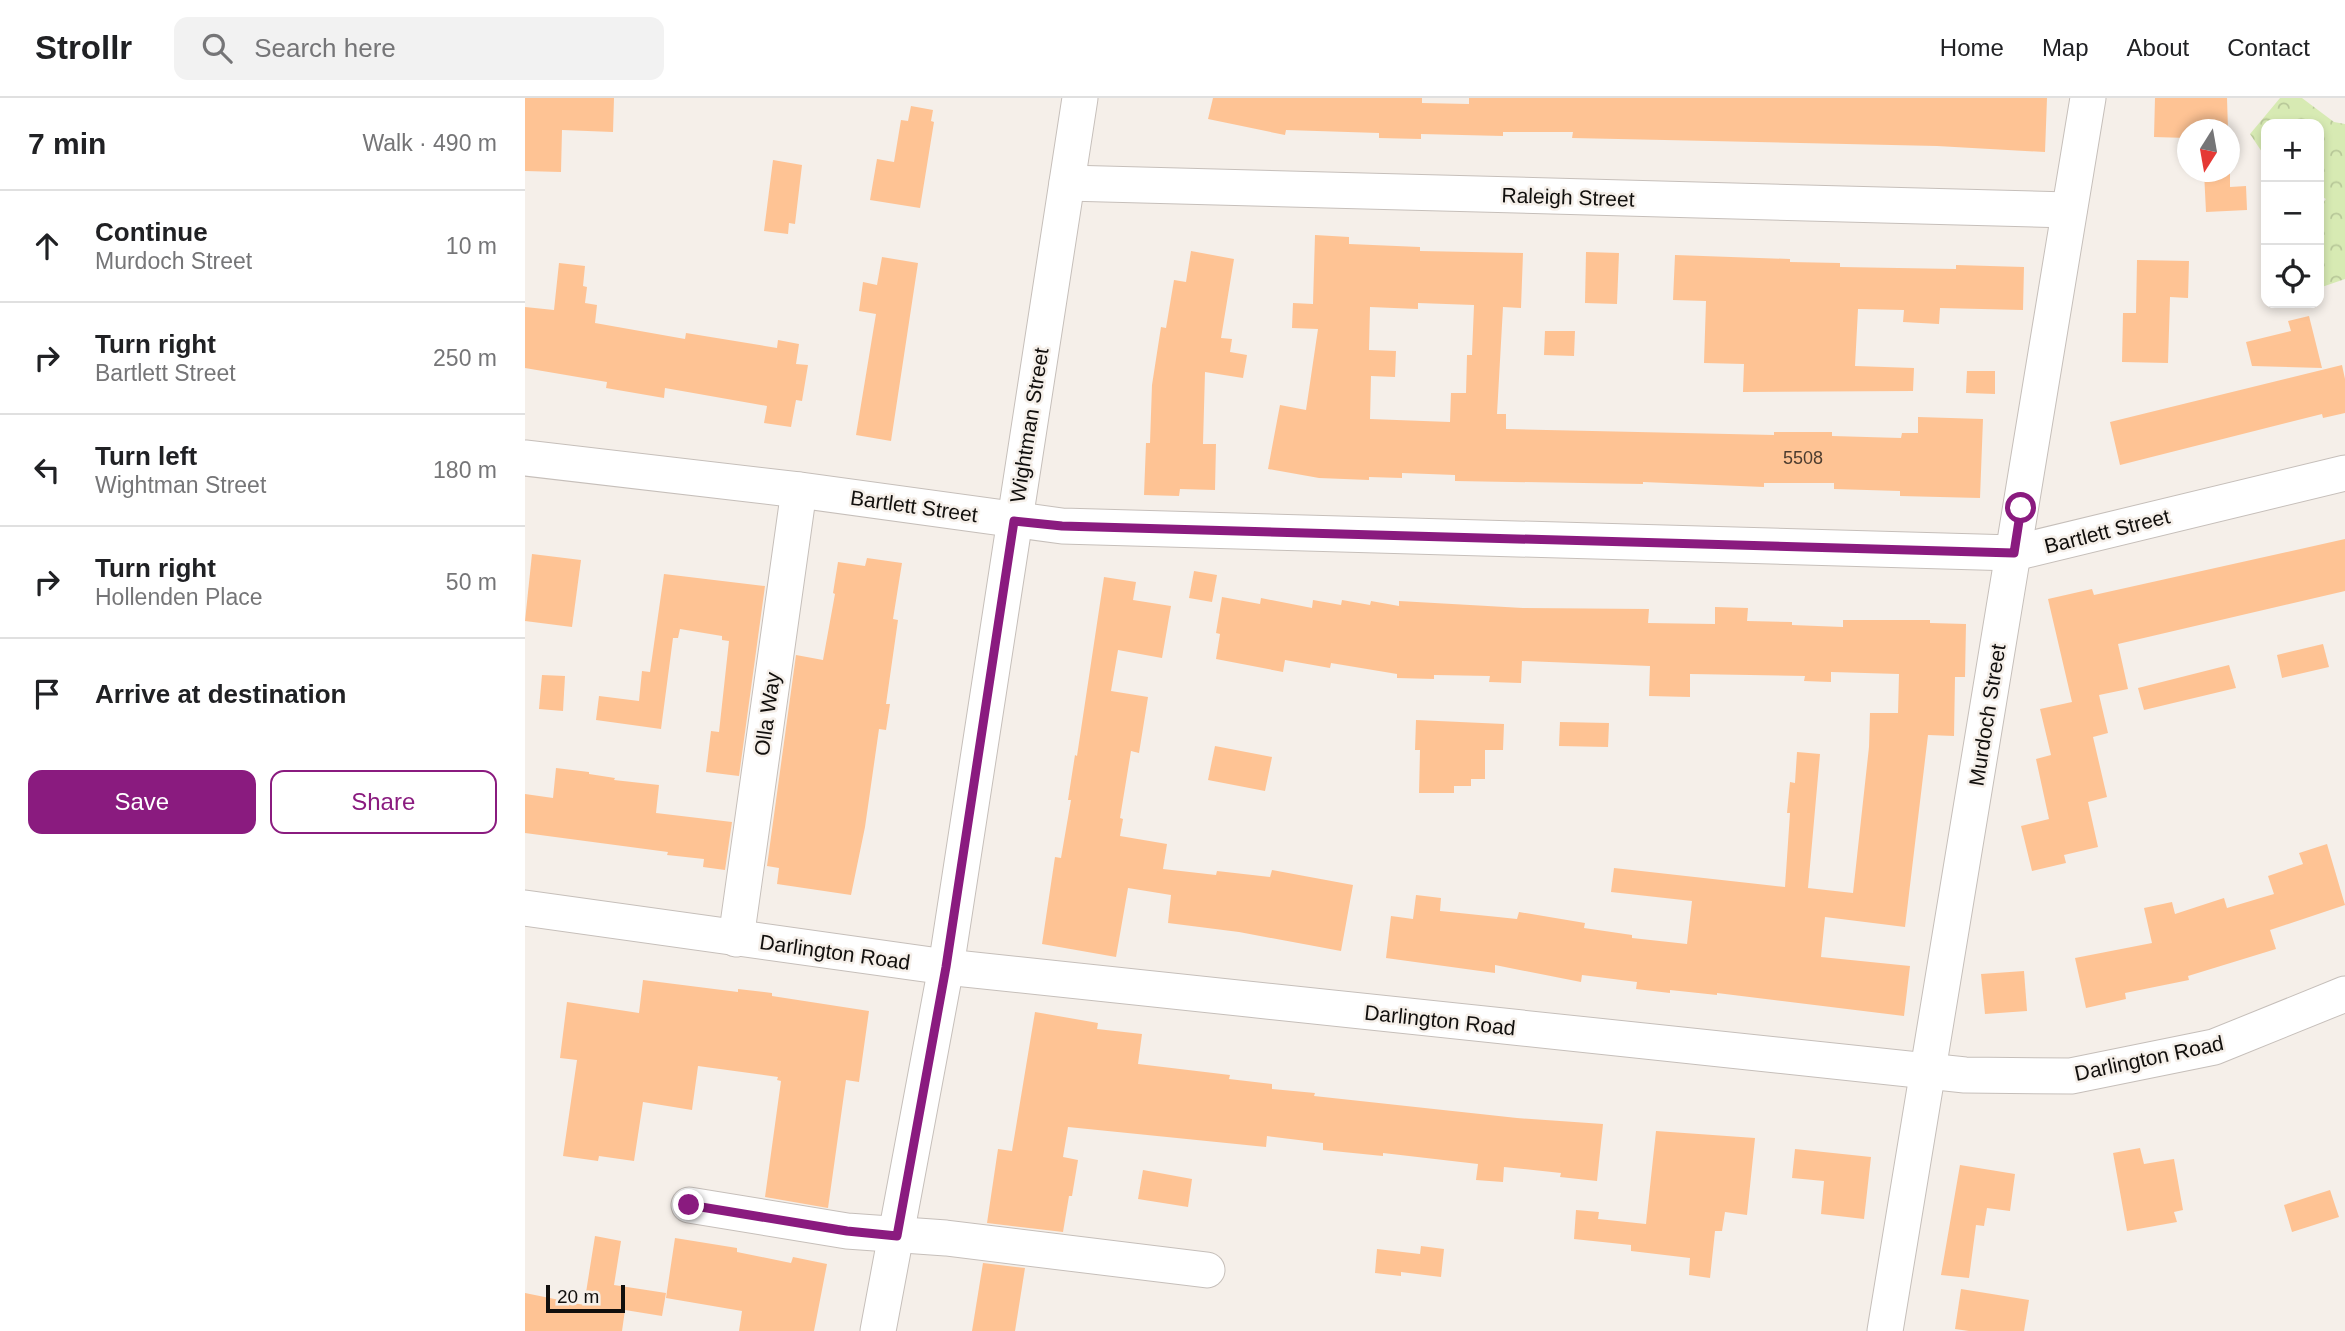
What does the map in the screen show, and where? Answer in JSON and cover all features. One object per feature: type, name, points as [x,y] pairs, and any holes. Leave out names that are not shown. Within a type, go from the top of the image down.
[{"type":"street","name":"Wightman Street","points":[[878,1331],[946,967],[1080,98]]},
{"type":"street","name":"Murdoch Street","points":[[1885,1331],[2088,98]]},
{"type":"street","name":"Raleigh Street","points":[[1067,183],[2069,211]]},
{"type":"street","name":"Bartlett Street","points":[[525,458],[799,490],[1014,521],[1076,527],[2014,553],[2345,473]]},
{"type":"street","name":"Olla Way","points":[[736,939],[799,490]]},
{"type":"street","name":"Darlington Road","points":[[525,908],[946,967],[1965,1075],[2071,1076],[2214,1047],[2345,994]]},
{"type":"street","points":[[689,1205],[847,1231],[946,1238],[1207,1270]]},
{"type":"green space","points":[[2280,98],[2302,98],[2334,122],[2345,124],[2345,279],[2324,286],[2324,119],[2262,119]]},
{"type":"green space","points":[[2261,121],[2261,150],[2250,134]]},
{"type":"building","points":[[525,98],[614,98],[613,132],[562,130],[561,172],[525,171]]},
{"type":"building","points":[[1213,98],[1422,98],[1422,103],[1469,104],[1469,98],[2047,98],[2045,152],[1937,146],[1572,138],[1573,132],[1503,132],[1503,136],[1421,134],[1421,139],[1379,138],[1379,133],[1286,130],[1285,135],[1208,119]]},
{"type":"building","points":[[2155,98],[2227,98],[2228,119],[2177,119],[2177,138],[2154,137]]},
{"type":"building","points":[[911,106],[933,110],[931,121],[934,122],[920,208],[870,200],[877,159],[894,162],[901,120],[908,121]]},
{"type":"building","points":[[773,160],[802,165],[795,224],[789,223],[788,234],[764,231]]},
{"type":"building","points":[[2204,182],[2230,182],[2230,187],[2246,186],[2247,210],[2206,212]]},
{"type":"building","points":[[1315,235],[1349,237],[1349,244],[1420,247],[1420,251],[1523,253],[1521,308],[1503,307],[1497,414],[1506,414],[1506,429],[1774,435],[1774,432],[1832,432],[1832,436],[1901,438],[1902,433],[1918,433],[1918,417],[1983,419],[1980,498],[1900,496],[1900,491],[1834,489],[1834,483],[1764,483],[1764,487],[1643,482],[1455,481],[1455,475],[1402,473],[1402,478],[1369,477],[1369,480],[1319,478],[1268,469],[1280,405],[1306,410],[1318,329],[1292,328],[1293,303],[1313,304]],"holes":[[[1418,303],[1474,305],[1472,355],[1467,355],[1466,393],[1451,393],[1450,422],[1370,419],[1371,376],[1395,377],[1396,351],[1369,350],[1370,307],[1418,309]]]},
{"type":"building","points":[[1191,251],[1234,259],[1221,338],[1232,339],[1230,352],[1247,355],[1243,378],[1205,372],[1203,444],[1216,444],[1215,490],[1180,489],[1179,496],[1144,495],[1146,443],[1150,443],[1152,385],[1161,327],[1166,328],[1174,280],[1186,282]]},
{"type":"building","points":[[1586,252],[1619,253],[1617,304],[1585,303]]},
{"type":"building","points":[[1675,255],[1790,259],[1790,262],[1840,263],[1840,267],[2024,267],[2023,310],[1940,308],[1939,324],[1903,322],[1904,310],[1858,309],[1855,366],[1914,368],[1913,391],[1743,392],[1744,364],[1704,363],[1706,301],[1673,300]]},
{"type":"building","points":[[882,257],[918,263],[891,441],[856,435],[876,314],[859,311],[863,282],[877,285]]},
{"type":"building","points":[[2137,260],[2189,261],[2188,298],[2170,297],[2168,363],[2122,362],[2123,313],[2136,313]]},
{"type":"building","points":[[559,263],[585,266],[585,303],[597,305],[595,323],[685,339],[686,333],[777,348],[778,340],[799,344],[796,364],[808,365],[802,401],[796,400],[791,427],[764,423],[767,406],[665,388],[664,398],[606,388],[607,382],[525,368],[525,307],[554,310]]},
{"type":"building","points":[[2309,316],[2322,368],[2252,366],[2246,342],[2291,331],[2288,321]]},
{"type":"building","points":[[1545,331],[1575,331],[1574,356],[1544,355]]},
{"type":"building","points":[[2342,365],[2345,379],[2345,413],[2323,418],[2322,414],[2120,465],[2110,422]]},
{"type":"building","points":[[1967,371],[1995,371],[1995,394],[1966,393]]},
{"type":"building","points":[[2345,539],[2345,591],[2118,644],[2128,689],[2099,695],[2108,733],[2093,737],[2107,797],[2088,802],[2098,847],[2064,855],[2066,863],[2032,871],[2021,826],[2049,819],[2036,759],[2051,755],[2040,709],[2072,702],[2048,599],[2092,589],[2094,595]]},
{"type":"building","points":[[532,554],[581,560],[572,627],[525,621]]},
{"type":"building","points":[[867,558],[902,563],[893,619],[898,620],[886,704],[890,704],[886,730],[879,729],[865,827],[851,895],[777,884],[779,868],[767,866],[796,655],[823,660],[838,562],[865,566]]},
{"type":"building","points":[[1194,571],[1217,575],[1212,602],[1189,598]]},
{"type":"building","points":[[664,574],[765,586],[739,776],[706,772],[711,731],[719,732],[729,641],[722,640],[722,636],[680,629],[678,638],[673,638],[661,729],[596,720],[599,696],[639,701],[642,671],[650,672]]},
{"type":"building","points":[[1104,577],[1136,582],[1133,600],[1171,606],[1162,658],[1118,650],[1111,691],[1148,697],[1139,753],[1131,751],[1120,818],[1123,819],[1120,836],[1167,844],[1163,869],[1270,877],[1272,870],[1353,885],[1341,951],[1239,932],[1168,923],[1171,895],[1128,888],[1116,957],[1042,944],[1055,857],[1061,858],[1071,800],[1068,800]]},
{"type":"building","points":[[1222,597],[1260,604],[1261,598],[1312,608],[1313,600],[1341,605],[1342,600],[1399,606],[1399,601],[1523,608],[1649,609],[1648,623],[1715,624],[1715,607],[1748,608],[1747,621],[1792,622],[1792,625],[1843,627],[1843,620],[1930,620],[1930,623],[1966,624],[1965,677],[1955,677],[1954,736],[1928,735],[1905,927],[1825,917],[1821,957],[1910,966],[1904,1016],[1717,993],[1670,990],[1670,993],[1636,989],[1637,982],[1582,975],[1581,982],[1495,965],[1495,973],[1386,958],[1391,916],[1413,919],[1416,895],[1441,898],[1440,911],[1517,919],[1519,912],[1585,923],[1584,928],[1632,935],[1632,938],[1687,944],[1692,901],[1611,892],[1614,868],[1785,887],[1790,813],[1787,813],[1790,782],[1795,783],[1797,752],[1820,754],[1808,888],[1853,893],[1869,747],[1870,713],[1898,713],[1899,674],[1831,672],[1831,682],[1804,681],[1805,676],[1690,674],[1690,697],[1649,696],[1650,666],[1522,661],[1521,683],[1489,682],[1490,676],[1434,675],[1434,679],[1397,678],[1397,674],[1331,663],[1330,668],[1285,660],[1283,672],[1216,659],[1220,634],[1216,633]]},
{"type":"building","points":[[2323,644],[2329,667],[2282,678],[2277,655]]},
{"type":"building","points":[[2229,665],[2236,688],[2144,710],[2138,688]]},
{"type":"building","points":[[542,675],[565,676],[563,711],[539,709]]},
{"type":"building","points":[[1416,720],[1504,724],[1503,750],[1485,750],[1485,779],[1471,779],[1471,786],[1454,786],[1454,793],[1419,793],[1420,750],[1415,750]]},
{"type":"building","points":[[1560,722],[1609,723],[1608,747],[1559,746]]},
{"type":"building","points":[[1215,746],[1272,757],[1265,791],[1208,780]]},
{"type":"building","points":[[556,768],[589,772],[615,778],[614,780],[659,785],[656,813],[732,822],[725,870],[703,867],[704,859],[667,855],[668,852],[525,833],[525,794],[553,798]]},
{"type":"building","points":[[2327,844],[2345,905],[2270,930],[2276,949],[2188,976],[2189,980],[2125,993],[2126,999],[2086,1008],[2075,958],[2152,943],[2144,908],[2172,902],[2175,914],[2224,898],[2227,908],[2274,894],[2268,876],[2303,864],[2299,853]]},
{"type":"building","points":[[2024,971],[2027,1011],[1985,1014],[1981,974]]},
{"type":"building","points":[[643,980],[738,992],[738,989],[772,993],[772,996],[869,1011],[859,1082],[846,1080],[828,1208],[765,1197],[781,1081],[777,1080],[778,1077],[698,1066],[692,1110],[643,1102],[634,1161],[599,1156],[598,1161],[563,1156],[577,1060],[560,1058],[567,1002],[639,1013]]},
{"type":"building","points":[[1035,1012],[1098,1023],[1097,1029],[1142,1034],[1138,1064],[1230,1075],[1229,1079],[1272,1084],[1272,1089],[1315,1093],[1314,1096],[1517,1118],[1603,1124],[1597,1181],[1560,1177],[1561,1173],[1504,1167],[1503,1182],[1476,1180],[1478,1164],[1383,1153],[1383,1156],[1323,1150],[1323,1143],[1267,1136],[1266,1147],[1068,1127],[1063,1157],[1078,1160],[1063,1232],[987,1223],[998,1149],[1012,1151]]},
{"type":"building","points":[[1656,1131],[1755,1138],[1747,1215],[1725,1212],[1722,1231],[1715,1231],[1710,1278],[1689,1275],[1690,1258],[1631,1251],[1631,1245],[1574,1239],[1576,1210],[1599,1212],[1598,1219],[1646,1224]]},
{"type":"building","points":[[2140,1148],[2144,1164],[2174,1159],[2183,1210],[2174,1212],[2177,1222],[2127,1231],[2113,1153]]},
{"type":"building","points":[[1795,1149],[1871,1157],[1864,1219],[1821,1214],[1824,1181],[1792,1178]]},
{"type":"building","points":[[1960,1165],[2015,1174],[2010,1211],[1987,1208],[1984,1226],[1976,1225],[1969,1278],[1941,1275]]},
{"type":"building","points":[[1143,1170],[1192,1179],[1188,1207],[1138,1199]]},
{"type":"building","points":[[2330,1190],[2339,1217],[2292,1232],[2284,1205]]},
{"type":"building","points":[[595,1236],[621,1241],[614,1285],[666,1293],[662,1316],[625,1310],[622,1331],[525,1331],[525,1293],[584,1305]]},
{"type":"building","points":[[675,1238],[737,1248],[737,1252],[791,1263],[793,1257],[827,1264],[814,1331],[739,1331],[742,1311],[666,1298]]},
{"type":"building","points":[[1421,1246],[1444,1249],[1441,1277],[1401,1272],[1401,1276],[1375,1273],[1377,1249],[1420,1254]]},
{"type":"building","points":[[983,1263],[1025,1268],[1015,1331],[972,1331]]},
{"type":"building","points":[[1961,1289],[2029,1300],[2024,1331],[1955,1329]]},
{"type":"route","points":[[689,1205],[847,1231],[897,1236],[946,967],[1014,521],[1062,526],[2014,553],[2021,508]]}]
